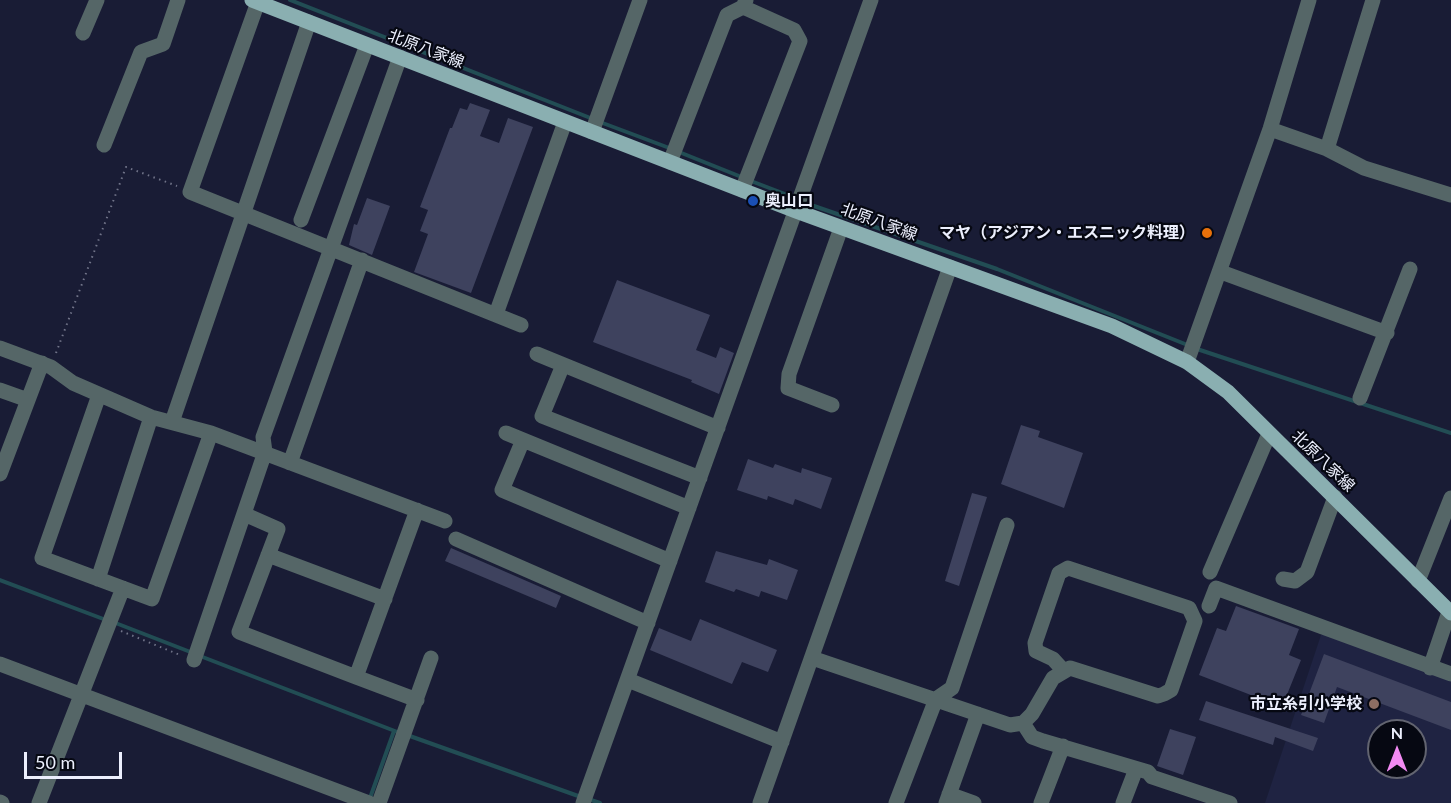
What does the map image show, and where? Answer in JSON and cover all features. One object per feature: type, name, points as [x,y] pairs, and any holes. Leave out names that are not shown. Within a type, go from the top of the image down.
[{"type":"main road","name":"北原八家線","points":[[255,1],[796,211],[1112,326],[1187,362],[1228,392],[1450,612]]},
{"type":"street","points":[[83,33],[97,0]]},
{"type":"street","points":[[104,145],[141,52],[162,44],[178,0]]},
{"type":"street","points":[[592,132],[640,0]]},
{"type":"street","points":[[583,803],[871,0]]},
{"type":"street","points":[[1187,362],[1221,272],[1270,129],[1309,0]]},
{"type":"street","points":[[1327,149],[1372,0]]},
{"type":"street","points":[[255,1],[190,192],[521,325]]},
{"type":"street","points":[[670,162],[727,15],[744,4],[794,30],[800,42],[742,190]]},
{"type":"street","points":[[172,422],[309,22]]},
{"type":"street","points":[[301,220],[366,45]]},
{"type":"street","points":[[194,660],[265,452],[263,437],[400,57]]},
{"type":"street","points":[[496,314],[565,122]]},
{"type":"street","points":[[1270,129],[1327,149],[1364,168],[1451,195]]},
{"type":"street","points":[[832,405],[788,388],[789,374],[841,228]]},
{"type":"street","points":[[290,463],[362,260]]},
{"type":"street","points":[[760,803],[950,267]]},
{"type":"street","points":[[1360,398],[1410,269]]},
{"type":"street","points":[[1221,272],[1387,333]]},
{"type":"street","points":[[0,348],[46,365],[73,383],[151,417],[211,433],[265,452],[445,521]]},
{"type":"street","points":[[537,354],[718,428]]},
{"type":"street","points":[[0,472],[28,400],[46,365]]},
{"type":"street","points":[[563,365],[542,416],[700,478]]},
{"type":"street","points":[[0,390],[28,400]]},
{"type":"street","points":[[99,395],[42,558],[152,599],[211,433]]},
{"type":"street","points":[[98,579],[151,417]]},
{"type":"street","points":[[506,433],[689,508]]},
{"type":"street","points":[[1210,572],[1269,434]]},
{"type":"street","points":[[524,440],[502,490],[670,561]]},
{"type":"street","points":[[1283,579],[1295,581],[1306,572],[1335,497]]},
{"type":"street","points":[[1418,581],[1451,498]]},
{"type":"street","points":[[356,677],[417,510]]},
{"type":"street","points":[[244,513],[278,529],[239,632],[417,700]]},
{"type":"street","points":[[896,803],[936,699],[952,688],[1007,525]]},
{"type":"street","points":[[456,539],[648,622]]},
{"type":"street","points":[[268,555],[385,599]]},
{"type":"street","points":[[812,658],[1011,725],[1023,723],[1032,714],[1053,678],[1063,670],[1070,668],[1158,696],[1164,694],[1171,690],[1195,621],[1189,608],[1068,568],[1059,573],[1035,643],[1036,651],[1053,658],[1063,670]]},
{"type":"street","points":[[39,803],[123,588]]},
{"type":"street","points":[[1209,606],[1216,588],[1451,674]]},
{"type":"street","points":[[1430,668],[1450,612]]},
{"type":"street","points":[[379,803],[431,658]]},
{"type":"street","points":[[0,664],[369,803]]},
{"type":"street","points":[[628,680],[782,742]]},
{"type":"street","points":[[974,803],[948,798],[978,714]]},
{"type":"street","points":[[1023,723],[1032,737],[1136,769],[1230,803]]},
{"type":"street","points":[[1043,802],[1063,746]]},
{"type":"street","points":[[1123,803],[1136,769]]},
{"type":"path","points":[[46,365],[126,167],[190,192]]},
{"type":"path","points":[[108,626],[194,660]]},
{"type":"shaded area","name":"市立糸引小学校","points":[[1327,632],[1451,678],[1451,803],[1265,803],[1321,635]]},
{"type":"building","points":[[470,103],[490,110],[480,136],[499,143],[508,118],[533,127],[471,293],[414,272],[428,234],[420,231],[428,210],[420,207],[450,128],[460,108],[467,110]]},
{"type":"building","points":[[367,198],[390,206],[372,255],[349,245],[354,224],[357,225]]},
{"type":"building","points":[[617,280],[710,315],[696,350],[716,358],[720,347],[734,353],[719,394],[691,382],[692,380],[593,342]]},
{"type":"building","points":[[1021,425],[1040,431],[1038,437],[1083,453],[1064,508],[1001,484]]},
{"type":"building","points":[[748,459],[773,468],[775,464],[801,473],[802,468],[832,478],[821,509],[795,499],[793,505],[768,496],[767,500],[737,490]]},
{"type":"building","points":[[972,493],[987,497],[959,586],[945,581]]},
{"type":"building","points":[[451,548],[561,596],[556,608],[445,561]]},
{"type":"building","points":[[716,551],[767,565],[769,559],[798,570],[787,600],[761,591],[759,597],[736,589],[734,592],[705,582]]},
{"type":"building","points":[[1236,606],[1299,629],[1289,655],[1301,660],[1282,707],[1199,675],[1217,628],[1226,631]]},
{"type":"building","points":[[700,619],[777,650],[768,672],[742,662],[732,684],[650,650],[659,628],[691,641]]},
{"type":"building","points":[[1324,654],[1451,702],[1451,730],[1427,719],[1337,687],[1324,723],[1301,715]]},
{"type":"building","points":[[1206,701],[1318,738],[1313,751],[1275,737],[1273,745],[1199,720]]},
{"type":"building","points":[[1170,729],[1196,737],[1183,775],[1157,766]]},
{"type":"waterway","points":[[290,0],[593,119]]},
{"type":"waterway","points":[[600,122],[672,149]]},
{"type":"waterway","points":[[679,152],[744,178]]},
{"type":"waterway","points":[[751,181],[785,194]]},
{"type":"waterway","points":[[814,206],[997,269],[1190,346]]},
{"type":"waterway","points":[[1197,349],[1451,433]]},
{"type":"waterway","points":[[0,580],[106,620]]},
{"type":"waterway","points":[[113,622],[193,653]]},
{"type":"waterway","points":[[200,656],[400,733]]},
{"type":"waterway","points":[[370,798],[394,731]]},
{"type":"waterway","points":[[407,735],[581,797]]},
{"type":"waterway","points":[[588,799],[600,803]]},
{"type":"place","name":"奥山口","points":[[753,201]]},
{"type":"place","name":"マヤ（アジアン・エスニック料理）","points":[[1207,233]]},
{"type":"place","name":"市立糸引小学校","points":[[1374,704]]}]
